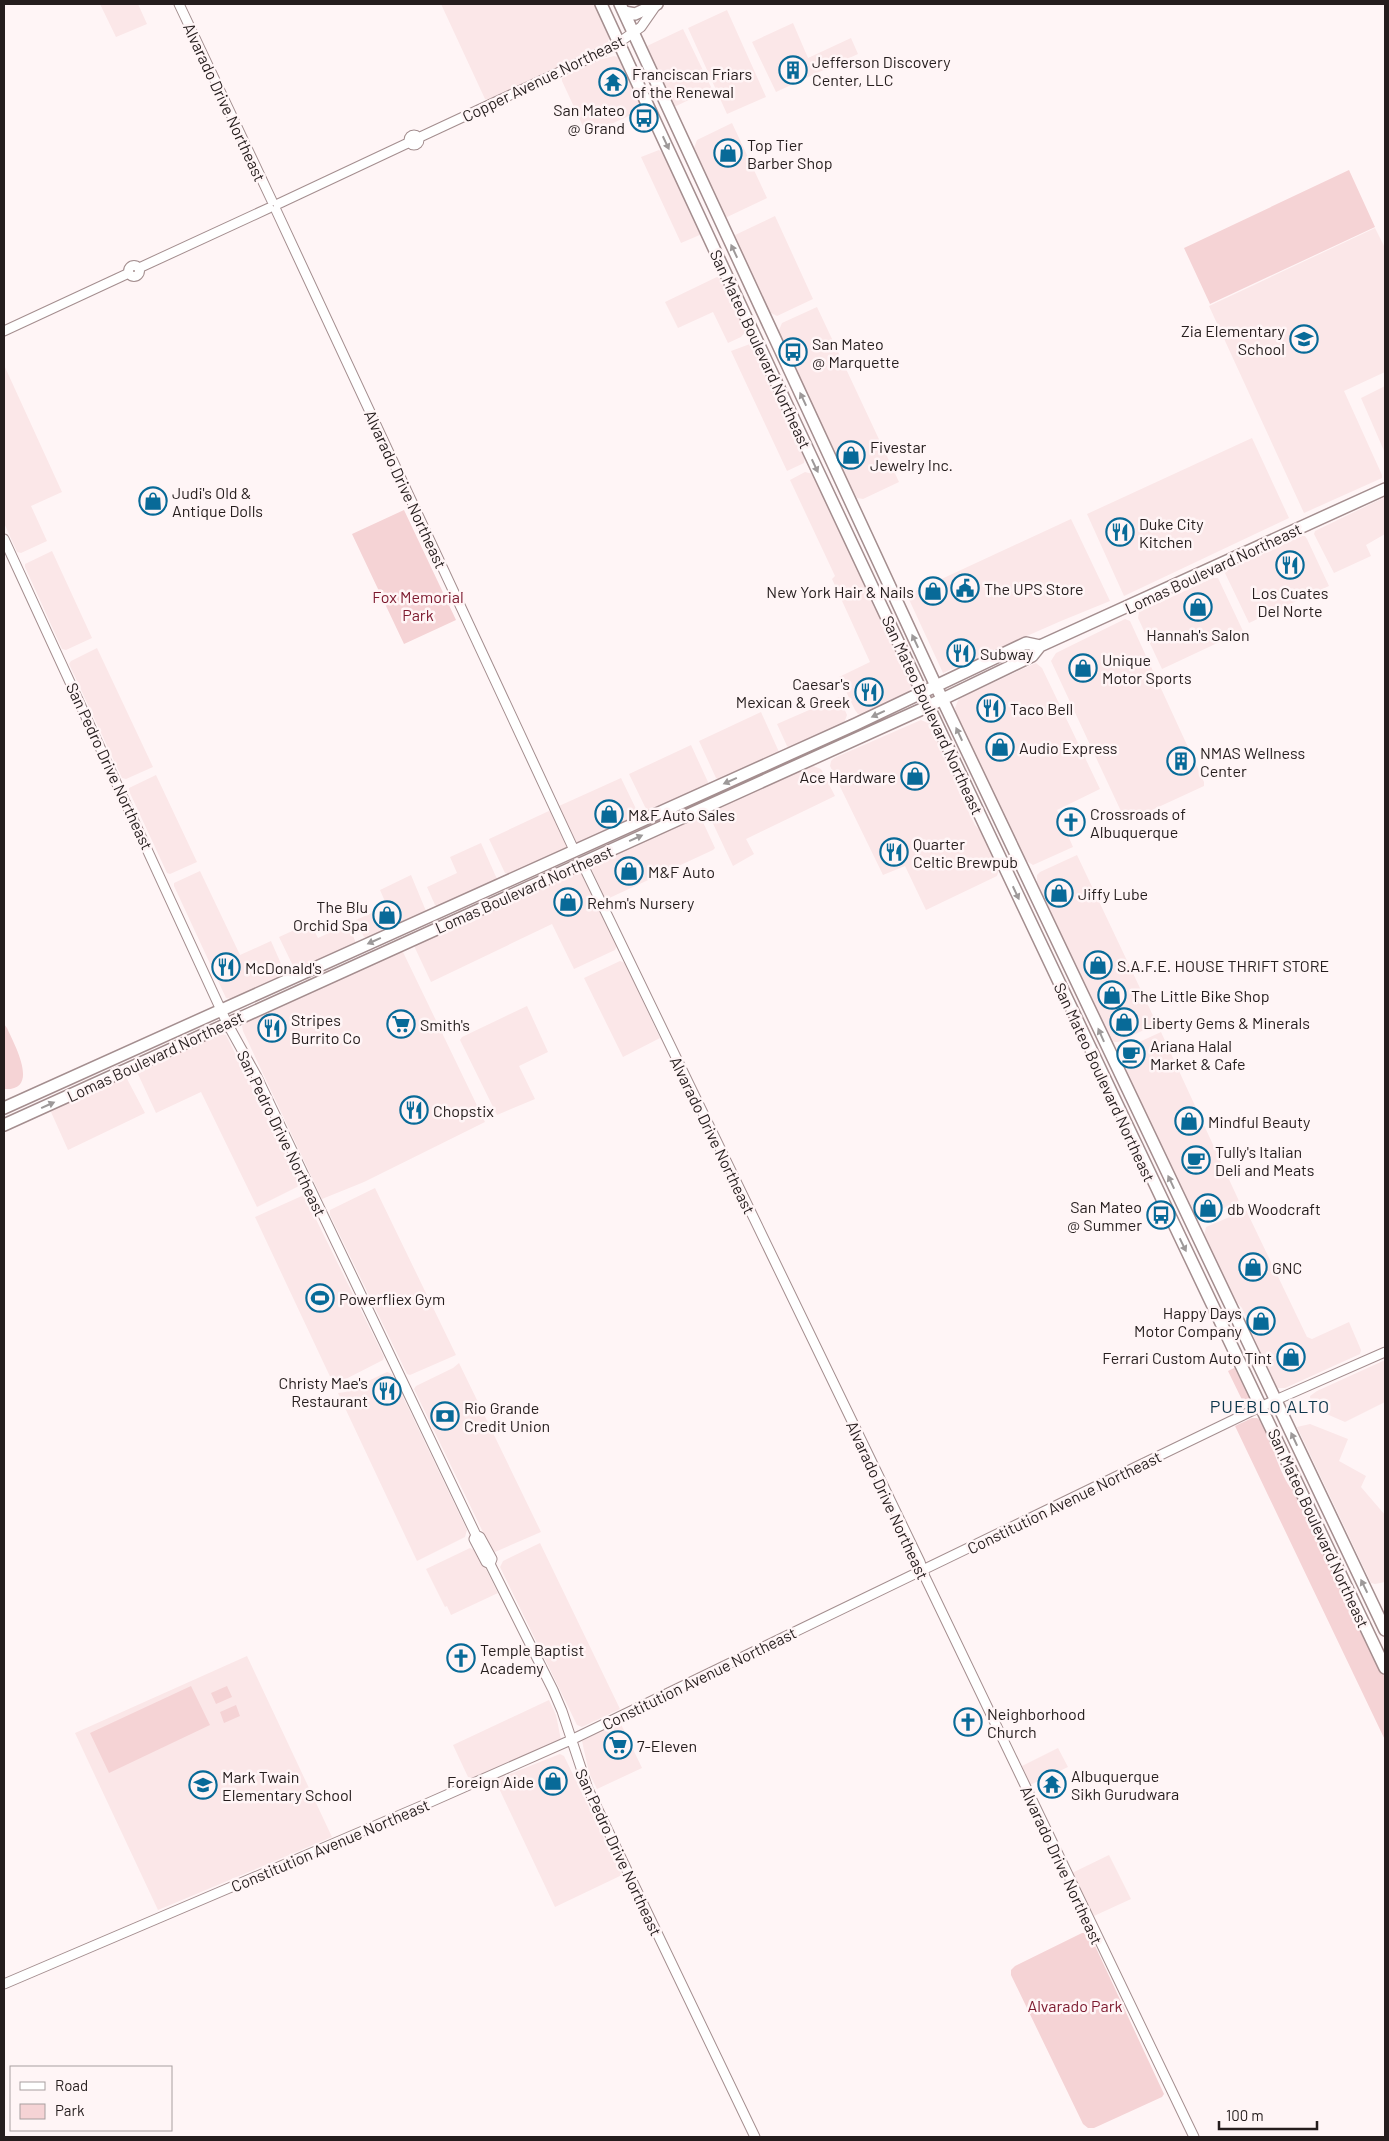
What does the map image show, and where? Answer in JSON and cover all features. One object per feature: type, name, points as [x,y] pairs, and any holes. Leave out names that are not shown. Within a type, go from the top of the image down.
[{"type":"main road","name":"San Mateo Boulevard Northeast","points":[[601,4],[1175,1230],[1262,1406],[1385,1668]]},
{"type":"main road","points":[[622,8],[635,14],[657,4]]},
{"type":"main road","name":"San Mateo Boulevard Northeast","points":[[622,8],[936,686],[1385,1630]]},
{"type":"main road","name":"Lomas Boulevard Northeast","points":[[4,1125],[929,706],[1032,656],[1040,646],[1385,489]]},
{"type":"main road","name":"Lomas Boulevard Northeast","points":[[4,1108],[922,693],[1026,642],[1040,646]]},
{"type":"street","name":"Alvarado Drive Northeast","points":[[179,4],[574,850]]},
{"type":"street","name":"Copper Avenue Northeast","points":[[4,331],[129,273],[132,266],[135,265],[139,268],[546,79],[619,43],[648,20],[657,4]]},
{"type":"street","name":"San Pedro Drive Northeast","points":[[4,539],[227,1023],[257,1077],[476,1535],[474,1539],[486,1562],[490,1564],[555,1696],[588,1790],[755,2137]]},
{"type":"street","name":"Alvarado Drive Northeast","points":[[582,862],[920,1562],[922,1570],[1194,2137]]},
{"type":"street","name":"Constitution Avenue Northeast","points":[[4,1984],[571,1740],[1262,1406],[1385,1352]]},
{"type":"shaded area","points":[[100,4],[138,4],[147,24],[116,37]]},
{"type":"shaded area","points":[[441,4],[595,4],[609,38],[608,42],[591,53],[490,100],[485,99]]},
{"type":"shaded area","points":[[727,10],[766,97],[727,114],[688,28]]},
{"type":"shaded area","points":[[793,23],[808,58],[851,38],[858,54],[776,92],[752,42]]},
{"type":"shaded area","points":[[683,29],[712,89],[674,107],[647,46]]},
{"type":"shaded area","points":[[614,56],[618,57],[622,62],[644,109],[587,135],[562,78],[595,61]]},
{"type":"shaded area","points":[[732,123],[767,198],[725,218],[694,148],[697,140]]},
{"type":"shaded area","points":[[659,150],[666,156],[702,234],[681,243],[641,157]]},
{"type":"shaded area","points":[[775,216],[813,299],[777,316],[769,312],[733,236]]},
{"type":"shaded area","points":[[1375,228],[1385,248],[1385,372],[1344,391],[1382,478],[1304,513],[1209,306]]},
{"type":"shaded area","points":[[721,275],[746,331],[741,337],[728,343],[713,312],[678,328],[665,302]]},
{"type":"shaded area","points":[[817,307],[899,482],[863,499],[857,498],[848,484],[779,334],[782,323]]},
{"type":"shaded area","points":[[750,344],[753,346],[805,453],[804,463],[787,471],[731,351]]},
{"type":"shaded area","points":[[4,365],[62,492],[31,506],[47,541],[21,553],[17,552],[4,523]]},
{"type":"shaded area","points":[[1385,386],[1385,453],[1361,398]]},
{"type":"shaded area","points":[[1252,438],[1289,518],[1124,596],[1087,514]]},
{"type":"shaded area","points":[[805,472],[813,474],[816,478],[911,685],[909,692],[904,696],[863,714],[858,714],[855,710],[839,677],[870,662],[832,579],[835,576],[790,480]]},
{"type":"shaded area","points":[[1385,497],[1385,534],[1366,545],[1371,556],[1334,573],[1314,534],[1315,531]]},
{"type":"shaded area","points":[[1071,519],[1110,601],[943,673],[907,595]]},
{"type":"shaded area","points":[[1305,536],[1307,539],[1329,586],[1249,623],[1225,573]]},
{"type":"shaded area","points":[[52,551],[92,638],[66,650],[62,649],[25,567],[25,564]]},
{"type":"shaded area","points":[[1213,578],[1218,578],[1243,631],[1162,669],[1138,618],[1139,612]]},
{"type":"shaded area","points":[[1125,619],[1130,621],[1204,782],[1204,786],[1126,822],[1051,661],[1056,653]]},
{"type":"shaded area","points":[[97,648],[153,767],[126,779],[122,778],[69,664],[71,661]]},
{"type":"shaded area","points":[[1036,663],[1042,668],[1100,789],[1057,810],[1073,847],[1033,865],[1025,860],[956,715],[955,708],[959,698]]},
{"type":"shaded area","points":[[839,697],[847,715],[844,723],[789,748],[787,746],[777,724]]},
{"type":"shaded area","points":[[761,712],[779,752],[719,780],[716,778],[699,741]]},
{"type":"shaded area","points":[[921,720],[931,726],[956,779],[958,790],[975,825],[982,832],[999,868],[997,876],[926,910],[905,866],[883,875],[830,766],[834,758]]},
{"type":"shaded area","points":[[691,745],[708,782],[707,785],[647,811],[629,774]]},
{"type":"shaded area","points":[[813,766],[821,769],[835,796],[746,839],[754,854],[733,866],[708,813],[709,810]]},
{"type":"shaded area","points":[[156,775],[197,862],[170,874],[167,873],[129,791],[129,788]]},
{"type":"shaded area","points":[[621,778],[638,813],[637,817],[578,843],[575,841],[559,806]]},
{"type":"shaded area","points":[[551,810],[567,847],[509,874],[505,873],[489,839]]},
{"type":"shaded area","points":[[697,816],[702,820],[715,848],[713,850],[605,900],[590,865]]},
{"type":"shaded area","points":[[481,843],[497,879],[496,881],[438,907],[435,905],[427,887],[457,873],[450,857]]},
{"type":"shaded area","points":[[1077,855],[1157,1024],[1118,1042],[1114,1042],[1109,1037],[1037,882],[1037,875],[1040,872]]},
{"type":"shaded area","points":[[579,869],[617,945],[615,950],[574,969],[552,924],[431,982],[415,948],[415,944]]},
{"type":"shaded area","points":[[200,871],[240,955],[271,941],[286,975],[232,999],[226,998],[174,886],[174,883]]},
{"type":"shaded area","points":[[411,875],[426,911],[368,938],[364,937],[356,920],[387,906],[380,890]]},
{"type":"shaded area","points":[[310,923],[318,938],[348,924],[356,943],[295,970],[279,937]]},
{"type":"shaded area","points":[[402,950],[485,1122],[364,1182],[322,1199],[242,1026],[244,1022]]},
{"type":"shaded area","points":[[620,961],[625,963],[660,1038],[623,1057],[584,978]]},
{"type":"shaded area","points":[[527,1006],[548,1052],[519,1066],[535,1099],[497,1115],[460,1040],[462,1037]]},
{"type":"shaded area","points":[[1161,1032],[1239,1201],[1200,1219],[1193,1214],[1119,1057],[1122,1050]]},
{"type":"shaded area","points":[[218,1033],[226,1035],[300,1184],[257,1207],[201,1092],[156,1113],[137,1072],[138,1068]]},
{"type":"shaded area","points":[[125,1075],[145,1113],[68,1150],[51,1109]]},
{"type":"shaded area","points":[[375,1188],[456,1355],[410,1375],[407,1374],[330,1215],[330,1210]]},
{"type":"shaded area","points":[[304,1195],[384,1357],[383,1360],[334,1385],[255,1217]]},
{"type":"shaded area","points":[[1246,1210],[1307,1337],[1312,1339],[1349,1322],[1361,1350],[1360,1354],[1285,1388],[1278,1388],[1275,1385],[1255,1344],[1253,1333],[1242,1308],[1233,1298],[1204,1236],[1206,1227]]},
{"type":"shaded area","points":[[1385,1360],[1385,1402],[1345,1422],[1315,1409],[1311,1405],[1310,1396],[1317,1391]]},
{"type":"shaded area","points":[[459,1363],[541,1532],[495,1552],[492,1551],[414,1389],[416,1386],[453,1368]]},
{"type":"shaded area","points":[[387,1372],[392,1374],[467,1530],[465,1537],[417,1561],[338,1393],[345,1392]]},
{"type":"shaded area","points":[[1310,1424],[1348,1439],[1339,1461],[1366,1476],[1361,1487],[1385,1515],[1385,1582],[1371,1583],[1297,1427]]},
{"type":"shaded area","points":[[540,1543],[620,1709],[582,1727],[577,1725],[500,1567],[503,1561]]},
{"type":"shaded area","points":[[470,1548],[477,1551],[498,1593],[451,1615],[426,1569]]},
{"type":"shaded area","name":"Mark Twain Elementary School","points":[[247,1656],[332,1837],[158,1910],[75,1733]]},
{"type":"shaded area","points":[[549,1700],[556,1715],[561,1740],[472,1778],[468,1777],[453,1745]]},
{"type":"shaded area","points":[[620,1722],[642,1768],[597,1789],[589,1773],[582,1741]]},
{"type":"shaded area","points":[[1058,1748],[1068,1767],[1030,1785],[1022,1766]]},
{"type":"shaded area","points":[[560,1754],[564,1756],[622,1875],[555,1907],[495,1780]]},
{"type":"shaded area","points":[[1109,1855],[1131,1899],[1094,1916],[1072,1873]]},
{"type":"green space","points":[[1349,170],[1375,227],[1210,304],[1184,248]]},
{"type":"green space","name":"Fox Memorial Park","points":[[404,510],[456,620],[404,644],[352,534]]},
{"type":"green space","points":[[4,1024],[19,1055],[23,1075],[21,1083],[15,1088],[4,1089]]},
{"type":"green space","points":[[1236,1367],[1249,1397],[1249,1401],[1245,1406],[1228,1371]]},
{"type":"green space","points":[[1252,1418],[1257,1418],[1262,1422],[1268,1432],[1284,1476],[1296,1494],[1385,1678],[1385,1740],[1235,1426]]},
{"type":"green space","points":[[191,1686],[210,1725],[109,1773],[90,1733]]},
{"type":"green space","points":[[227,1686],[232,1697],[216,1704],[211,1693]]},
{"type":"green space","points":[[236,1705],[240,1716],[224,1723],[220,1712]]},
{"type":"green space","name":"Alvarado Park","points":[[1082,1933],[1090,1935],[1164,2094],[1162,2097],[1094,2128],[1088,2128],[1083,2124],[1011,1975],[1011,1970],[1015,1966]]},
{"type":"place","name":"Jefferson Discovery Center, LLC","points":[[793,70]]},
{"type":"place","name":"Franciscan Friars of the Renewal","points":[[613,82]]},
{"type":"place","name":"San Mateo @ Grand","points":[[644,118]]},
{"type":"place","name":"Top Tier Barber Shop","points":[[728,153]]},
{"type":"place","name":"Zia Elementary School","points":[[1304,339]]},
{"type":"place","name":"San Mateo @ Marquette","points":[[793,352]]},
{"type":"place","name":"Fivestar Jewelry Inc.","points":[[851,455]]},
{"type":"place","name":"Judi's Old & Antique Dolls","points":[[153,501]]},
{"type":"place","name":"Duke City Kitchen","points":[[1120,532]]},
{"type":"place","name":"Los Cuates Del Norte","points":[[1290,565]]},
{"type":"place","name":"The UPS Store","points":[[965,588]]},
{"type":"place","name":"New York Hair & Nails","points":[[933,591]]},
{"type":"place","name":"Hannah's Salon","points":[[1198,607]]},
{"type":"place","name":"Subway","points":[[961,653]]},
{"type":"place","name":"Unique Motor Sports","points":[[1083,668]]},
{"type":"place","name":"Caesar's Mexican & Greek","points":[[869,692]]},
{"type":"place","name":"Taco Bell","points":[[991,708]]},
{"type":"place","name":"Audio Express","points":[[1000,747]]},
{"type":"place","name":"NMAS Wellness Center","points":[[1181,761]]},
{"type":"place","name":"Ace Hardware","points":[[915,776]]},
{"type":"place","name":"M&F Auto Sales","points":[[609,814]]},
{"type":"place","name":"Crossroads of Albuquerque","points":[[1071,822]]},
{"type":"place","name":"Quarter Celtic Brewpub","points":[[894,852]]},
{"type":"place","name":"M&F Auto","points":[[629,871]]},
{"type":"place","name":"Jiffy Lube","points":[[1059,893]]},
{"type":"place","name":"Rehm's Nursery","points":[[568,902]]},
{"type":"place","name":"The Blu Orchid Spa","points":[[387,915]]},
{"type":"place","name":"S.A.F.E. HOUSE THRIFT STORE","points":[[1098,965]]},
{"type":"place","name":"McDonald's","points":[[226,967]]},
{"type":"place","name":"The Little Bike Shop","points":[[1112,995]]},
{"type":"place","name":"Liberty Gems & Minerals","points":[[1124,1022]]},
{"type":"place","name":"Smith's","points":[[401,1024]]},
{"type":"place","name":"Stripes Burrito Co","points":[[272,1028]]},
{"type":"place","name":"Ariana Halal Market & Cafe","points":[[1131,1054]]},
{"type":"place","name":"Chopstix","points":[[414,1110]]},
{"type":"place","name":"Mindful Beauty","points":[[1189,1121]]},
{"type":"place","name":"Tully's Italian Deli and Meats","points":[[1196,1160]]},
{"type":"place","name":"db Woodcraft","points":[[1208,1208]]},
{"type":"place","name":"San Mateo @ Summer","points":[[1161,1215]]},
{"type":"place","name":"GNC","points":[[1253,1267]]},
{"type":"place","name":"Powerfliex Gym","points":[[320,1298]]},
{"type":"place","name":"Happy Days Motor Company","points":[[1261,1321]]},
{"type":"place","name":"Ferrari Custom Auto Tint","points":[[1291,1357]]},
{"type":"place","name":"Christy Mae's Restaurant","points":[[387,1391]]},
{"type":"place","name":"Rio Grande Credit Union","points":[[445,1416]]},
{"type":"place","name":"Temple Baptist Academy","points":[[461,1658]]},
{"type":"place","name":"Neighborhood Church","points":[[968,1722]]},
{"type":"place","name":"7-Eleven","points":[[618,1745]]},
{"type":"place","name":"Foreign Aide","points":[[553,1781]]},
{"type":"place","name":"Albuquerque Sikh Gurudwara","points":[[1052,1784]]},
{"type":"place","name":"Mark Twain Elementary School","points":[[203,1785]]},
{"type":"district","name":"PUEBLO ALTO","points":[[1270,1406]]}]
